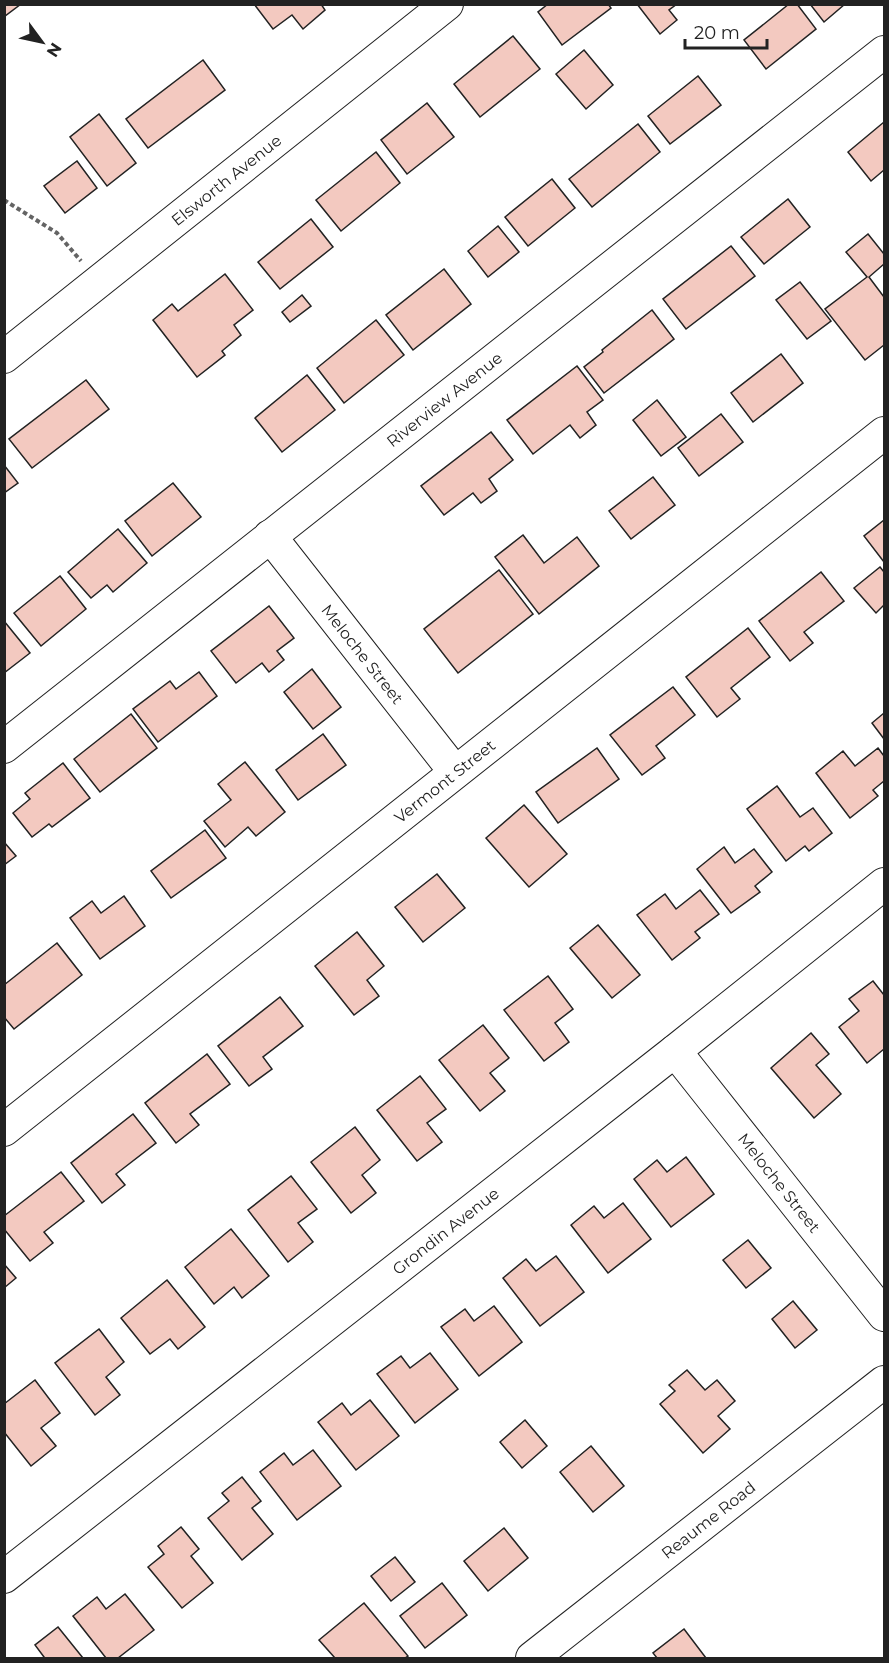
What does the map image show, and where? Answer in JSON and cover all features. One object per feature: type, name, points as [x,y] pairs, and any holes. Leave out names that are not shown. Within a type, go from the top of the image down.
[{"type":"street","name":"Elsworth Avenue","points":[[4,357],[447,4]]},
{"type":"street","name":"Riverview Avenue","points":[[4,747],[885,52]]},
{"type":"street","name":"Vermont Street","points":[[4,1130],[885,433]]},
{"type":"street","name":"Meloche Street","points":[[270,536],[455,772]]},
{"type":"street","name":"Grondin Avenue","points":[[4,1577],[885,884]]},
{"type":"street","name":"Meloche Street","points":[[675,1051],[885,1315]]},
{"type":"street","name":"Reaume Road","points":[[532,1659],[885,1382]]},
{"type":"path","points":[[4,200],[57,233],[98,283]]},
{"type":"building","points":[[4,4],[21,4],[5,16]]},
{"type":"building","points":[[254,4],[321,4],[325,10],[303,29],[292,15],[273,29]]},
{"type":"building","points":[[548,4],[608,4],[611,8],[562,45],[538,12]]},
{"type":"building","points":[[637,4],[677,4],[669,10],[677,20],[660,34]]},
{"type":"building","points":[[789,4],[797,4],[816,29],[766,69],[744,40]]},
{"type":"building","points":[[810,4],[845,4],[824,22]]},
{"type":"building","points":[[513,36],[540,69],[480,117],[454,84]]},
{"type":"building","points":[[584,50],[613,85],[586,109],[556,74]]},
{"type":"building","points":[[203,60],[225,90],[148,148],[126,119]]},
{"type":"building","points":[[698,76],[721,105],[670,144],[648,116]]},
{"type":"building","points":[[427,103],[454,137],[407,174],[381,140]]},
{"type":"building","points":[[99,114],[136,163],[107,186],[70,137]]},
{"type":"building","points":[[884,122],[884,170],[871,181],[848,152]]},
{"type":"building","points":[[638,124],[660,152],[592,207],[569,179]]},
{"type":"building","points":[[376,152],[400,183],[341,231],[316,200]]},
{"type":"building","points":[[77,161],[97,188],[65,213],[44,186]]},
{"type":"building","points":[[552,179],[575,208],[528,246],[505,217]]},
{"type":"building","points":[[788,199],[810,227],[764,264],[741,237]]},
{"type":"building","points":[[311,219],[333,247],[280,289],[258,262]]},
{"type":"building","points":[[498,226],[519,252],[488,277],[468,251]]},
{"type":"building","points":[[868,234],[884,254],[884,264],[869,277],[884,297],[884,345],[865,360],[825,309],[867,277],[846,252]]},
{"type":"building","points":[[731,246],[755,276],[686,329],[663,299]]},
{"type":"building","points":[[444,269],[471,304],[413,350],[386,315]]},
{"type":"building","points":[[225,274],[253,310],[234,325],[241,335],[222,351],[225,355],[197,377],[153,320],[172,304],[178,311]]},
{"type":"building","points":[[800,282],[831,321],[807,339],[776,300]]},
{"type":"building","points":[[302,295],[311,306],[290,322],[282,312]]},
{"type":"building","points":[[652,310],[674,339],[604,393],[584,367]]},
{"type":"building","points":[[376,320],[404,355],[344,403],[317,368]]},
{"type":"building","points":[[781,354],[803,383],[753,422],[731,393]]},
{"type":"building","points":[[577,366],[603,400],[587,412],[596,425],[580,438],[570,425],[533,454],[507,420]]},
{"type":"building","points":[[307,375],[335,410],[282,452],[255,418]]},
{"type":"building","points":[[86,380],[109,409],[32,468],[9,439]]},
{"type":"building","points":[[657,400],[686,437],[661,456],[633,420]]},
{"type":"building","points":[[721,414],[743,442],[699,476],[678,448]]},
{"type":"building","points":[[491,432],[513,460],[489,479],[497,491],[481,503],[473,493],[444,515],[421,486]]},
{"type":"building","points":[[4,465],[18,483],[4,493]]},
{"type":"building","points":[[653,477],[675,505],[631,539],[609,511]]},
{"type":"building","points":[[173,483],[201,517],[152,556],[125,521]]},
{"type":"building","points":[[884,520],[884,562],[864,536]]},
{"type":"building","points":[[118,529],[147,563],[113,592],[107,585],[91,598],[68,572]]},
{"type":"building","points":[[523,535],[544,563],[577,537],[599,566],[539,614],[495,557]]},
{"type":"building","points":[[880,567],[884,572],[884,605],[876,613],[854,588]]},
{"type":"building","points":[[499,570],[533,614],[458,673],[424,629]]},
{"type":"building","points":[[821,572],[844,601],[804,632],[813,643],[790,661],[759,621]]},
{"type":"building","points":[[60,576],[86,609],[41,646],[14,613]]},
{"type":"building","points":[[269,606],[294,638],[277,651],[284,660],[269,672],[262,663],[236,683],[211,651]]},
{"type":"building","points":[[4,621],[30,653],[4,673]]},
{"type":"building","points":[[748,628],[770,657],[731,688],[740,699],[717,717],[686,677]]},
{"type":"building","points":[[312,669],[341,707],[313,729],[284,692]]},
{"type":"building","points":[[199,672],[217,696],[158,742],[133,709],[170,681],[176,689]]},
{"type":"building","points":[[673,687],[695,715],[656,746],[665,758],[642,775],[610,735]]},
{"type":"building","points":[[884,713],[884,739],[872,723]]},
{"type":"building","points":[[131,714],[157,748],[100,792],[74,759]]},
{"type":"building","points":[[323,734],[346,765],[298,800],[276,770]]},
{"type":"building","points":[[597,748],[619,779],[558,823],[536,792]]},
{"type":"building","points":[[878,748],[884,756],[884,781],[873,790],[878,796],[850,818],[816,773],[843,751],[855,766]]},
{"type":"building","points":[[245,762],[285,812],[256,836],[248,827],[225,847],[204,821],[231,800],[218,784]]},
{"type":"building","points":[[63,763],[90,798],[52,827],[49,824],[32,837],[13,813],[30,799],[25,793]]},
{"type":"building","points":[[777,786],[800,817],[813,808],[832,833],[809,851],[805,846],[786,861],[747,809]]},
{"type":"building","points":[[524,805],[567,854],[529,887],[486,838]]},
{"type":"building","points":[[205,830],[226,858],[171,898],[151,871]]},
{"type":"building","points":[[4,842],[16,856],[4,865]]},
{"type":"building","points":[[724,847],[735,863],[754,849],[772,872],[755,886],[760,892],[731,913],[697,869]]},
{"type":"building","points":[[437,874],[465,908],[423,942],[395,907]]},
{"type":"building","points":[[700,890],[719,914],[695,932],[700,938],[672,960],[637,915],[665,894],[676,909]]},
{"type":"building","points":[[124,896],[145,926],[100,959],[70,918],[92,901],[101,913]]},
{"type":"building","points":[[598,925],[640,975],[612,998],[570,948]]},
{"type":"building","points":[[357,932],[384,966],[367,980],[379,996],[354,1015],[315,966]]},
{"type":"building","points":[[57,943],[82,975],[14,1029],[4,1017],[4,985]]},
{"type":"building","points":[[548,976],[573,1009],[555,1023],[569,1042],[544,1061],[504,1010]]},
{"type":"building","points":[[873,981],[884,995],[884,1049],[867,1063],[839,1027],[859,1011],[849,999]]},
{"type":"building","points":[[280,997],[303,1026],[263,1057],[272,1069],[249,1086],[218,1046]]},
{"type":"building","points":[[483,1025],[509,1058],[490,1073],[505,1091],[480,1111],[439,1060]]},
{"type":"building","points":[[811,1033],[829,1054],[816,1065],[841,1094],[814,1118],[771,1068]]},
{"type":"building","points":[[207,1054],[230,1084],[190,1114],[199,1125],[176,1143],[145,1103]]},
{"type":"building","points":[[420,1076],[446,1109],[427,1123],[442,1142],[417,1161],[377,1110]]},
{"type":"building","points":[[133,1114],[156,1143],[116,1174],[125,1185],[102,1203],[71,1163]]},
{"type":"building","points":[[355,1127],[380,1160],[362,1175],[376,1193],[351,1213],[311,1162]]},
{"type":"building","points":[[686,1157],[714,1194],[671,1227],[634,1179],[657,1160],[667,1172]]},
{"type":"building","points":[[61,1172],[84,1201],[44,1232],[53,1243],[30,1261],[4,1229],[4,1216]]},
{"type":"building","points":[[291,1176],[317,1209],[298,1223],[313,1242],[288,1262],[248,1210]]},
{"type":"building","points":[[623,1203],[651,1239],[608,1273],[571,1225],[594,1206],[604,1218]]},
{"type":"building","points":[[231,1229],[269,1276],[242,1298],[234,1287],[214,1304],[185,1267]]},
{"type":"building","points":[[748,1240],[771,1268],[746,1288],[723,1260]]},
{"type":"building","points":[[556,1256],[584,1292],[540,1326],[503,1278],[526,1259],[536,1271]]},
{"type":"building","points":[[4,1264],[16,1278],[4,1288]]},
{"type":"building","points":[[167,1280],[205,1327],[178,1349],[170,1339],[150,1354],[121,1318]]},
{"type":"building","points":[[793,1301],[817,1330],[795,1348],[772,1319]]},
{"type":"building","points":[[494,1306],[522,1342],[479,1376],[441,1327],[465,1309],[474,1321]]},
{"type":"building","points":[[99,1329],[124,1362],[106,1377],[120,1395],[95,1415],[55,1363]]},
{"type":"building","points":[[430,1353],[458,1389],[415,1423],[377,1374],[401,1356],[410,1368]]},
{"type":"building","points":[[687,1370],[705,1390],[717,1380],[735,1401],[718,1416],[730,1429],[703,1453],[660,1404],[675,1391],[669,1385]]},
{"type":"building","points":[[35,1380],[60,1413],[41,1428],[56,1446],[31,1466],[4,1432],[4,1404]]},
{"type":"building","points":[[370,1400],[399,1436],[356,1470],[318,1422],[342,1403],[351,1415]]},
{"type":"building","points":[[525,1420],[547,1446],[522,1468],[500,1442]]},
{"type":"building","points":[[591,1446],[624,1486],[593,1512],[560,1472]]},
{"type":"building","points":[[313,1450],[341,1486],[297,1520],[260,1472],[284,1453],[293,1465]]},
{"type":"building","points":[[242,1477],[261,1501],[252,1508],[273,1534],[242,1560],[208,1518],[229,1501],[222,1493]]},
{"type":"building","points":[[181,1527],[199,1549],[191,1556],[213,1583],[182,1608],[148,1567],[164,1554],[158,1546]]},
{"type":"building","points":[[504,1528],[528,1558],[488,1591],[464,1561]]},
{"type":"building","points":[[395,1557],[415,1582],[391,1601],[371,1576]]},
{"type":"building","points":[[442,1583],[467,1615],[425,1648],[400,1616]]},
{"type":"building","points":[[125,1594],[154,1630],[118,1658],[106,1658],[73,1616],[97,1597],[106,1609]]},
{"type":"building","points":[[364,1603],[408,1656],[405,1658],[335,1658],[319,1640]]},
{"type":"building","points":[[58,1627],[83,1658],[43,1658],[35,1645]]},
{"type":"building","points":[[684,1629],[706,1658],[657,1658],[653,1653]]}]
